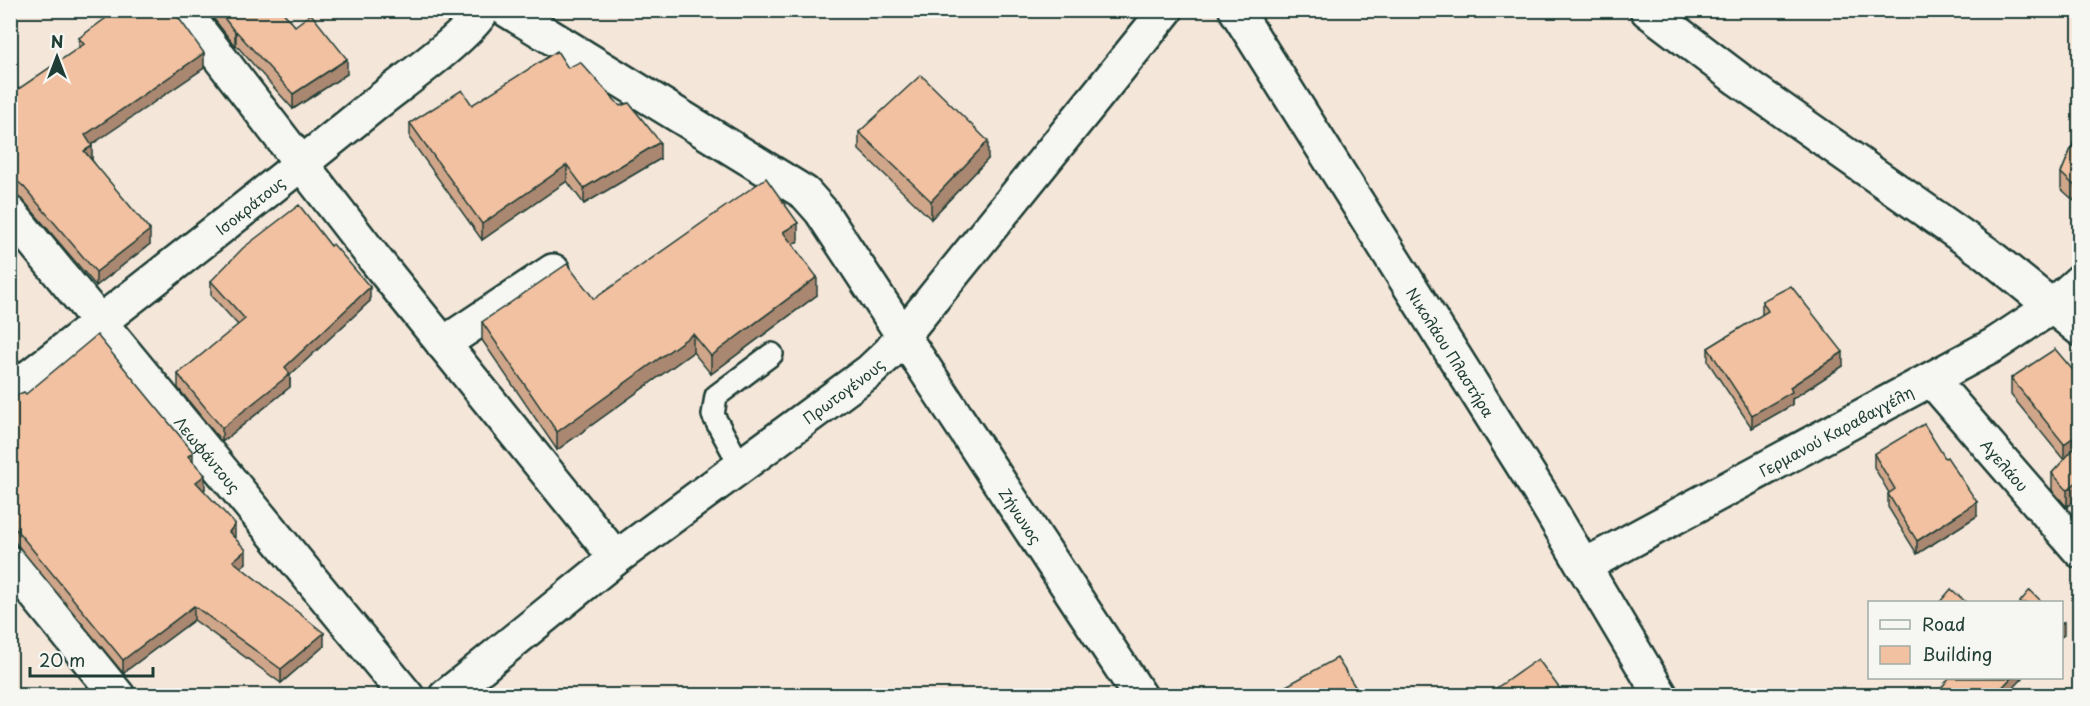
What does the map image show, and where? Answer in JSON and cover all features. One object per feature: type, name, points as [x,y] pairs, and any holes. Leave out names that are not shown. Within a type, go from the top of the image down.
[{"type":"street","points":[[183,10],[301,165],[616,558]]},
{"type":"street","name":"Ισοκράτους","points":[[10,393],[301,165],[478,19],[483,10]]},
{"type":"street","name":"Ζήνωνος","points":[[507,10],[805,193],[821,211],[904,335],[1134,694]]},
{"type":"street","name":"Πρωτογένους","points":[[446,696],[616,558],[870,371],[904,335],[1166,10]]},
{"type":"street","name":"Νικολάου Πλαστήρα","points":[[1236,10],[1539,491],[1661,696]]},
{"type":"street","points":[[1647,10],[1738,79],[1986,253],[2050,308],[2079,329]]},
{"type":"street","name":"Λεωφάντους","points":[[10,213],[407,696]]},
{"type":"street","points":[[443,344],[553,271]]},
{"type":"street","name":"Γερμανού Καραβαγγέλη","points":[[1584,566],[1994,345],[2050,308],[2079,281]]},
{"type":"street","name":"Αγελάου","points":[[1932,380],[2079,551]]},
{"type":"street","points":[[10,563],[118,696]]},
{"type":"lane","points":[[740,465],[713,415],[716,396],[772,354]]},
{"type":"building","points":[[117,10],[173,10],[204,53],[85,135],[92,146],[84,151],[150,230],[96,272],[24,187],[17,181],[10,180],[10,95],[84,44],[79,38]]},
{"type":"building","points":[[218,10],[281,10],[295,26],[311,14],[347,59],[293,94],[235,32]]},
{"type":"building","points":[[557,51],[568,68],[580,62],[620,106],[629,103],[660,142],[584,188],[567,165],[482,224],[410,123],[462,90],[472,105]]},
{"type":"building","points":[[921,75],[988,141],[931,201],[859,132]]},
{"type":"building","points":[[2079,130],[2079,190],[2061,173]]},
{"type":"building","points":[[766,178],[798,223],[783,232],[817,277],[711,356],[693,334],[557,432],[482,322],[567,264],[594,299]]},
{"type":"building","points":[[299,205],[331,246],[333,244],[370,287],[285,367],[290,374],[222,428],[178,374],[245,319],[211,281],[243,248]]},
{"type":"building","points":[[10,229],[16,236],[10,240]]},
{"type":"building","points":[[1791,286],[1843,352],[1790,387],[1792,392],[1752,415],[1708,348],[1768,311],[1762,301]]},
{"type":"building","points":[[97,335],[193,452],[188,456],[205,475],[196,482],[235,524],[229,532],[246,550],[233,561],[324,633],[281,669],[194,606],[123,660],[10,522],[10,397],[24,392],[26,394]]},
{"type":"building","points":[[2055,349],[2077,375],[2079,374],[2079,433],[2064,444],[2011,378]]},
{"type":"building","points":[[1924,424],[1977,502],[1917,541],[1888,494],[1895,489],[1874,454]]},
{"type":"building","points":[[2079,443],[2079,480],[2067,490],[2052,473]]},
{"type":"building","points":[[1951,589],[1965,601],[1941,601]]},
{"type":"building","points":[[2030,590],[2041,601],[2021,601]]},
{"type":"building","points":[[1337,658],[1361,696],[1268,696]]},
{"type":"building","points":[[1538,659],[1565,696],[1485,696]]},
{"type":"building","points":[[1948,679],[2010,679],[1994,696],[1935,696]]}]
